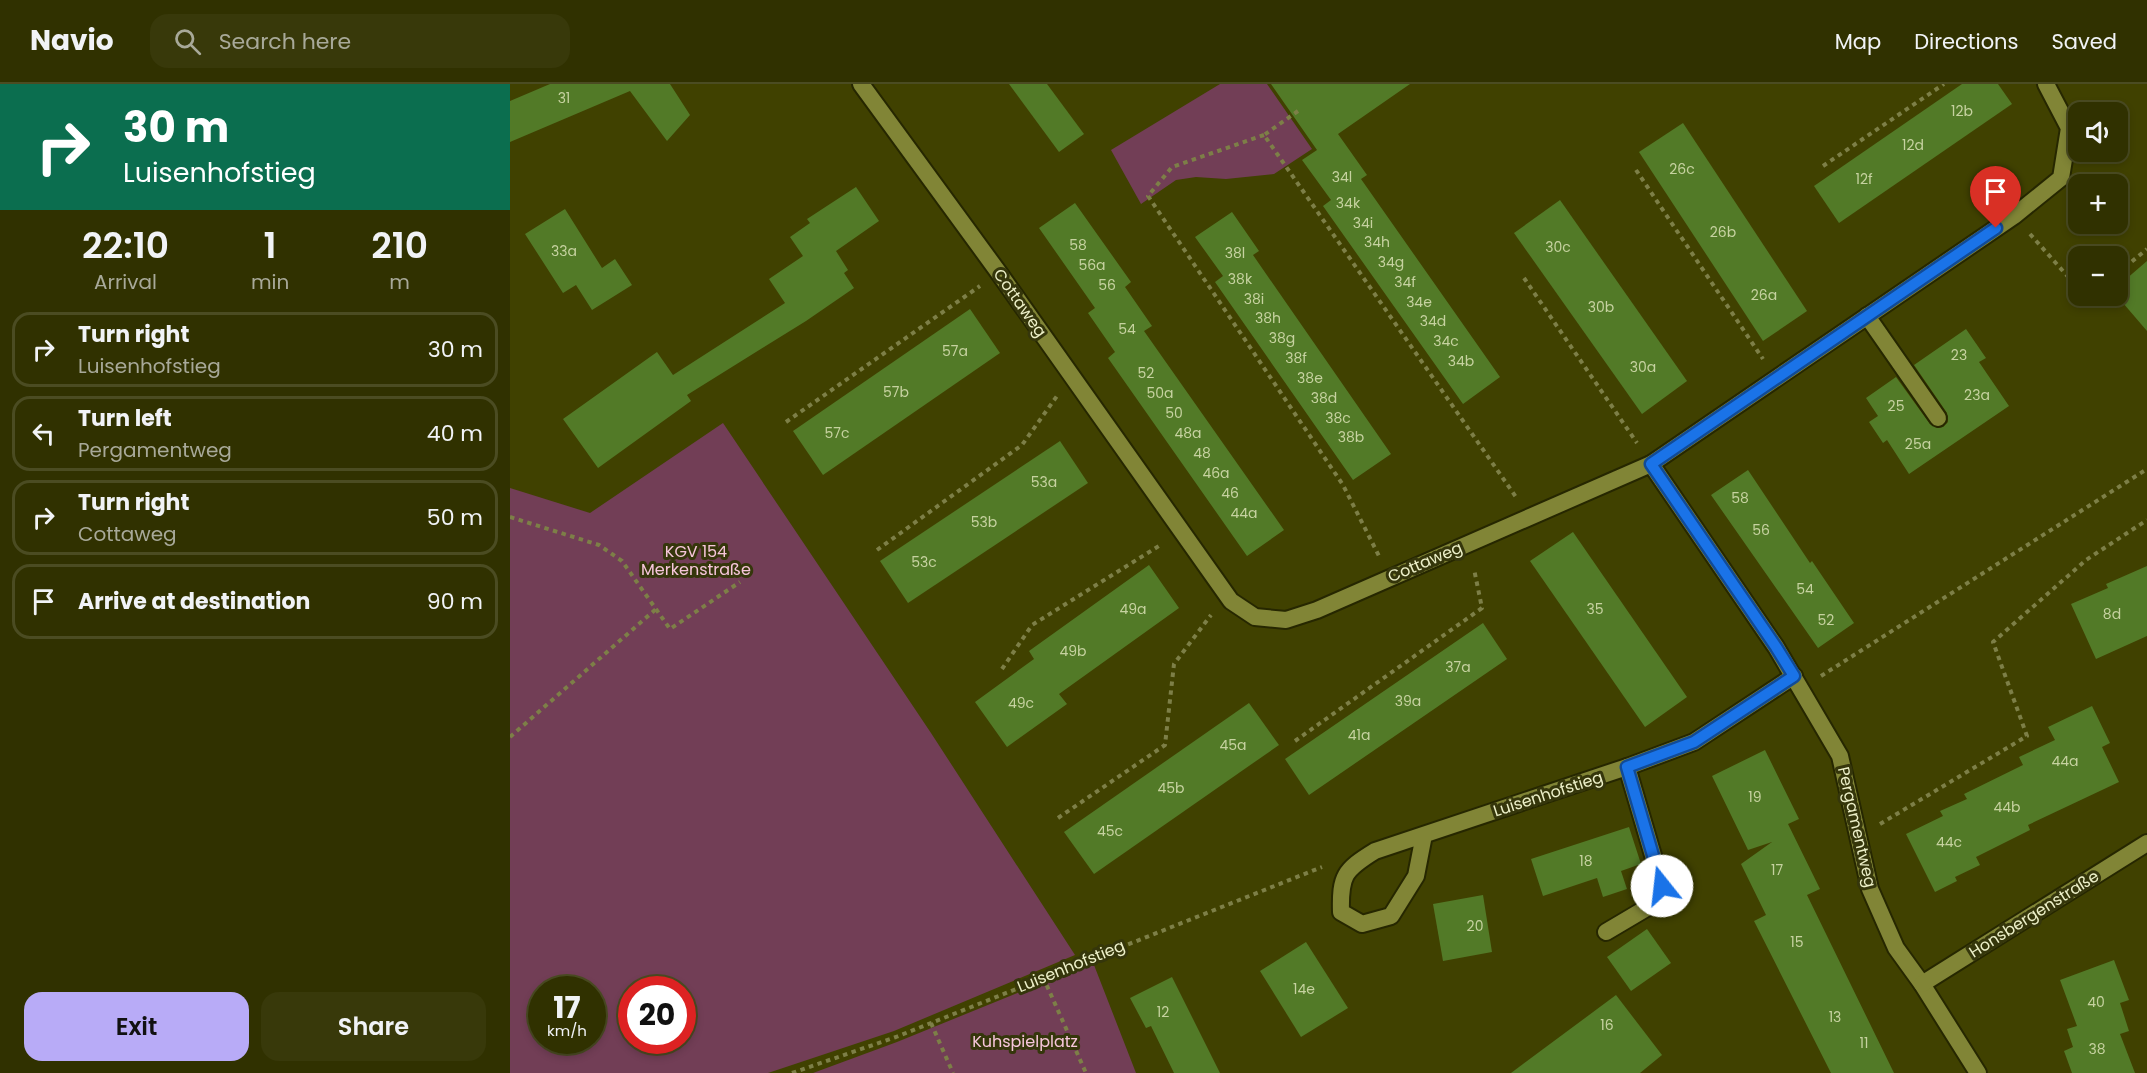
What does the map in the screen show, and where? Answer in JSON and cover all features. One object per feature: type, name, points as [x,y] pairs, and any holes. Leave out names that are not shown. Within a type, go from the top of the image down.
[{"type":"street","name":"Cottaweg","points":[[861,84],[999,273],[1226,595],[1256,618],[1286,620],[1317,610],[1651,464],[2014,216],[2061,178],[2069,129],[2046,84]]},
{"type":"street","points":[[1867,316],[1938,418]]},
{"type":"street","name":"Pergamentweg","points":[[1651,464],[1776,647],[1840,756],[1870,889],[1896,948],[1922,984],[1978,1073]]},
{"type":"street","name":"Luisenhofstieg","points":[[1352,865],[1375,851],[1627,767],[1694,742],[1798,682]]},
{"type":"street","points":[[1606,932],[1655,903],[1660,896],[1662,886],[1627,767]]},
{"type":"street","points":[[1352,865],[1340,886],[1341,912],[1362,924],[1391,916],[1416,876],[1424,835]]},
{"type":"street","name":"Honsbergenstraße","points":[[1922,984],[2147,843]]},
{"type":"path","points":[[1823,166],[1944,84]]},
{"type":"path","points":[[1298,111],[1264,135],[1172,167],[1148,196],[1343,485],[1390,578]]},
{"type":"path","points":[[1264,135],[1530,517]]},
{"type":"path","points":[[1635,170],[1776,379]]},
{"type":"path","points":[[2014,216],[2068,277]]},
{"type":"path","points":[[2128,265],[2147,249]]},
{"type":"path","points":[[786,422],[999,273]]},
{"type":"path","points":[[1524,278],[1651,464]]},
{"type":"path","points":[[877,550],[1022,445],[1071,375]]},
{"type":"path","points":[[1798,682],[2147,469]]},
{"type":"path","points":[[510,517],[599,545],[622,561],[670,629],[740,582]]},
{"type":"path","points":[[1858,836],[2026,736],[1994,642],[2086,560],[2147,520]]},
{"type":"path","points":[[1002,669],[1032,625],[1183,532]]},
{"type":"path","points":[[1295,741],[1482,609],[1468,544]]},
{"type":"path","points":[[1058,818],[1165,745],[1174,664],[1226,595]]},
{"type":"path","points":[[510,736],[656,609]]},
{"type":"path","name":"Luisenhofstieg","points":[[792,1073],[930,1023],[1324,867],[1352,865]]},
{"type":"path","points":[[1043,977],[1086,1073]]},
{"type":"path","points":[[930,1023],[953,1073]]},
{"type":"green space","points":[[1220,84],[1267,84],[1312,149],[1274,174],[1226,179],[1196,177],[1176,180],[1141,204],[1111,150]]},
{"type":"green space","name":"KGV 154 Merkenstraße","points":[[723,423],[931,733],[1075,955],[894,1031],[768,1073],[510,1073],[510,488],[590,513]]},
{"type":"green space","name":"Kuhspielplatz","points":[[1094,965],[1136,1073],[813,1073],[897,1042],[1059,976]]},
{"type":"building","points":[[550,84],[670,84],[690,115],[667,141],[630,91],[510,142],[510,101]]},
{"type":"building","points":[[1009,84],[1047,84],[1084,134],[1059,152]]},
{"type":"building","points":[[1271,84],[1410,84],[1338,134],[1367,175],[1361,179],[1500,377],[1463,404],[1323,206],[1331,200],[1302,160],[1317,150]]},
{"type":"building","points":[[1962,84],[1998,84],[2012,104],[1839,223],[1814,186]]},
{"type":"building","points":[[1683,123],[1807,311],[1763,341],[1639,152]]},
{"type":"building","points":[[856,187],[879,221],[836,251],[848,270],[844,273],[854,288],[806,321],[687,395],[691,401],[598,468],[563,419],[657,352],[673,375],[785,303],[769,279],[803,256],[790,237],[810,223],[807,219]]},
{"type":"building","points":[[1560,200],[1687,381],[1642,414],[1514,233]]},
{"type":"building","points":[[1075,203],[1131,282],[1125,287],[1152,326],[1144,331],[1284,530],[1247,556],[1108,358],[1115,352],[1088,313],[1095,308],[1039,228]]},
{"type":"building","points":[[565,209],[602,268],[615,259],[632,285],[592,310],[576,285],[563,293],[525,234]]},
{"type":"building","points":[[1232,212],[1259,251],[1253,255],[1391,454],[1353,480],[1215,282],[1223,276],[1195,237]]},
{"type":"building","points":[[2147,261],[2147,331],[2126,306],[2128,306],[2128,277]]},
{"type":"building","points":[[970,309],[1000,353],[823,475],[793,431]]},
{"type":"building","points":[[1966,329],[1986,358],[1979,362],[2009,406],[1909,474],[1887,440],[1883,443],[1869,422],[1878,416],[1866,398],[1896,377],[1930,424],[1938,428],[1943,427],[1948,422],[1947,413],[1914,365]]},
{"type":"building","points":[[1060,441],[1088,483],[908,603],[880,561]]},
{"type":"building","points":[[1748,470],[1810,563],[1812,561],[1854,623],[1818,648],[1711,495]]},
{"type":"building","points":[[1573,532],[1687,697],[1645,727],[1530,561]]},
{"type":"building","points":[[1149,565],[1179,608],[1059,694],[1067,704],[1007,747],[975,702],[1034,659],[1029,651]]},
{"type":"building","points":[[2147,566],[2147,636],[2096,659],[2071,604],[2108,588],[2106,584]]},
{"type":"building","points":[[1483,623],[1507,659],[1309,795],[1285,759]]},
{"type":"building","points":[[1249,703],[1279,745],[1094,874],[1064,832]]},
{"type":"building","points":[[2092,706],[2110,743],[2102,747],[2119,782],[2028,825],[2030,830],[1976,857],[1980,865],[1955,877],[1957,881],[1935,892],[1906,834],[1943,816],[1940,811],[1967,799],[1964,794],[2023,765],[2019,757],[2055,740],[2048,727]]},
{"type":"building","points":[[1765,750],[1799,819],[1788,824],[1820,889],[1807,895],[1894,1073],[1831,1073],[1754,921],[1766,915],[1741,864],[1772,842],[1748,850],[1712,776]]},
{"type":"building","points":[[1629,827],[1641,864],[1621,871],[1627,889],[1603,897],[1597,878],[1543,896],[1531,859]]},
{"type":"building","points":[[1483,895],[1492,952],[1443,961],[1433,904]]},
{"type":"building","points":[[1647,929],[1671,963],[1631,991],[1607,957]]},
{"type":"building","points":[[1306,942],[1348,1008],[1301,1037],[1260,971]]},
{"type":"building","points":[[2114,960],[2129,1000],[2120,1003],[2129,1031],[2120,1034],[2135,1073],[2072,1073],[2064,1051],[2073,1047],[2067,1029],[2077,1026],[2060,980]]},
{"type":"building","points":[[1172,977],[1220,1073],[1174,1073],[1151,1026],[1146,1028],[1130,998]]},
{"type":"building","points":[[1616,995],[1662,1055],[1640,1073],[1511,1073]]},
{"type":"route","points":[[1662,886],[1627,767],[1694,742],[1794,676],[1651,464],[1996,228]]}]
